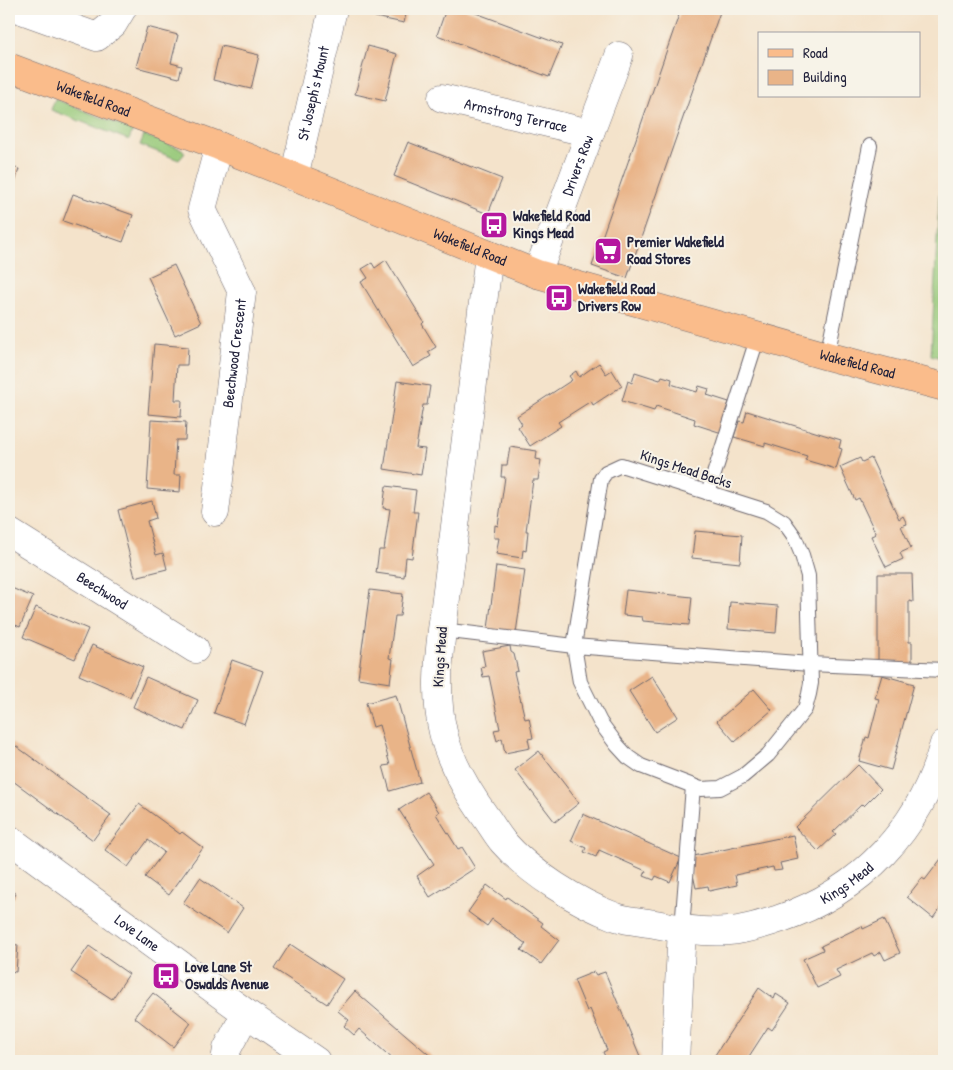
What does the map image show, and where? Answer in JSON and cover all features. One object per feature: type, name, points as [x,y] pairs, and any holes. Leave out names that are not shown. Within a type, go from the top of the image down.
[{"type":"main road","name":"Wakefield Road","points":[[9,67],[219,146],[537,274],[827,356],[944,386]]},
{"type":"street","points":[[19,9],[96,37],[113,24],[122,9]]},
{"type":"street","name":"St Joseph's Mount","points":[[294,177],[333,9]]},
{"type":"street","name":"Drivers Row","points":[[537,274],[619,56]]},
{"type":"street","name":"Armstrong Terrace","points":[[442,98],[590,133]]},
{"type":"street","name":"Beechwood Crescent","points":[[215,512],[242,292],[202,209],[219,146]]},
{"type":"street","name":"Kings Mead","points":[[489,254],[438,665],[438,704],[443,734],[453,761],[473,800],[503,842],[531,868],[559,888],[618,918],[682,929],[729,931],[762,924],[800,912],[833,895],[858,878],[882,856],[917,810],[938,765],[944,744]]},
{"type":"street","name":"Beechwood","points":[[9,532],[195,649]]},
{"type":"street","name":"Love Lane","points":[[9,839],[246,1013],[316,1061]]},
{"type":"street","points":[[675,1061],[682,929]]},
{"type":"street","points":[[225,1061],[227,1049],[246,1013]]},
{"type":"lane","points":[[827,356],[870,146]]},
{"type":"lane","points":[[708,493],[758,336]]},
{"type":"lane","name":"Kings Mead Backs","points":[[621,465],[766,511],[784,522],[794,536],[808,576],[811,683],[805,709],[768,755],[743,776],[720,788],[701,789],[641,766],[628,757],[600,722],[580,682],[574,646],[601,479],[606,472],[621,465]]},
{"type":"lane","points":[[442,630],[574,646],[810,664],[944,670]]},
{"type":"lane","points":[[682,929],[694,786]]},
{"type":"green space","points":[[55,99],[133,130],[129,140],[51,110]]},
{"type":"green space","points":[[944,103],[944,359],[931,355]]},
{"type":"green space","points":[[144,135],[182,149],[185,153],[179,160],[140,145]]},
{"type":"building","points":[[376,9],[407,9],[404,23],[375,17]]},
{"type":"building","points":[[446,9],[465,9],[562,45],[549,77],[437,35]]},
{"type":"building","points":[[681,9],[710,9],[720,12],[627,278],[592,266]]},
{"type":"building","points":[[147,27],[178,35],[171,63],[182,66],[179,78],[136,67]]},
{"type":"building","points":[[221,46],[259,55],[251,89],[213,80]]},
{"type":"building","points":[[368,46],[397,54],[385,101],[355,94]]},
{"type":"building","points":[[408,142],[502,179],[488,214],[394,176]]},
{"type":"building","points":[[9,166],[19,169],[11,196],[9,196]]},
{"type":"building","points":[[73,194],[133,215],[123,242],[63,221]]},
{"type":"building","points":[[386,260],[424,322],[422,324],[436,347],[428,352],[431,356],[413,367],[361,282],[368,278],[362,269],[372,263],[375,268]]},
{"type":"building","points":[[174,265],[201,323],[175,335],[148,277]]},
{"type":"building","points":[[154,344],[188,347],[187,365],[177,365],[175,400],[182,400],[181,417],[148,414]]},
{"type":"building","points":[[599,363],[606,374],[612,370],[622,386],[593,405],[591,401],[558,422],[561,426],[530,446],[518,427],[522,424],[517,416],[572,380],[569,376],[576,371],[579,377]]},
{"type":"building","points":[[635,372],[660,380],[662,376],[672,379],[671,384],[697,392],[699,386],[709,389],[707,395],[729,402],[725,413],[730,416],[725,434],[694,424],[695,419],[656,406],[654,411],[622,401],[628,381],[632,383]]},
{"type":"building","points":[[397,381],[430,386],[427,405],[423,405],[416,448],[425,449],[421,475],[384,469]]},
{"type":"building","points":[[747,411],[841,440],[839,448],[842,449],[836,469],[805,460],[807,456],[765,443],[765,446],[734,437],[739,421],[744,422]]},
{"type":"building","points":[[151,420],[186,422],[185,440],[176,440],[174,475],[181,475],[180,492],[147,489]]},
{"type":"building","points":[[510,447],[537,451],[536,459],[541,460],[538,480],[533,480],[526,531],[528,531],[526,551],[523,550],[522,558],[496,554],[499,538],[494,538],[495,525],[498,526],[505,477],[501,477],[502,465],[507,465]]},
{"type":"building","points":[[860,458],[862,462],[871,458],[899,519],[903,516],[907,524],[901,526],[911,548],[900,553],[903,559],[886,567],[871,536],[876,534],[859,498],[855,500],[840,467]]},
{"type":"building","points":[[386,486],[416,490],[413,512],[418,512],[412,558],[406,557],[404,577],[376,573],[379,550],[384,550],[390,509],[383,508]]},
{"type":"building","points":[[152,501],[156,518],[147,521],[156,555],[163,553],[167,569],[135,577],[118,510]]},
{"type":"building","points":[[695,531],[742,535],[740,563],[692,558]]},
{"type":"building","points":[[496,566],[525,570],[516,633],[488,629]]},
{"type":"building","points":[[878,574],[912,574],[913,602],[909,601],[909,642],[912,642],[912,666],[878,666]]},
{"type":"building","points":[[9,587],[33,597],[20,627],[9,622]]},
{"type":"building","points":[[370,590],[403,594],[400,616],[395,616],[389,658],[393,659],[390,683],[358,678]]},
{"type":"building","points":[[626,590],[692,597],[689,625],[643,621],[642,617],[623,615]]},
{"type":"building","points":[[730,602],[778,606],[776,633],[728,629]]},
{"type":"building","points":[[36,607],[88,629],[75,659],[23,637]]},
{"type":"building","points":[[92,645],[143,667],[130,697],[79,675]]},
{"type":"building","points":[[510,646],[518,671],[514,672],[525,719],[529,718],[533,738],[528,739],[530,748],[505,753],[502,738],[497,741],[494,730],[500,729],[489,676],[483,677],[481,667],[485,666],[482,651]]},
{"type":"building","points":[[232,660],[263,671],[244,724],[214,713]]},
{"type":"building","points":[[882,675],[914,684],[891,770],[859,761],[866,737],[869,738],[879,699],[875,698]]},
{"type":"building","points":[[652,676],[678,717],[655,732],[629,691]]},
{"type":"building","points":[[146,677],[198,700],[185,730],[133,707]]},
{"type":"building","points":[[754,689],[772,710],[735,742],[717,721]]},
{"type":"building","points":[[396,695],[420,782],[390,791],[383,766],[390,765],[379,725],[373,727],[366,703]]},
{"type":"building","points":[[9,741],[111,815],[93,840],[9,778]]},
{"type":"building","points":[[539,751],[579,803],[555,822],[515,770]]},
{"type":"building","points":[[858,765],[881,789],[864,806],[862,804],[833,832],[836,834],[818,851],[795,827]]},
{"type":"building","points":[[426,792],[439,812],[436,814],[458,849],[462,847],[475,868],[430,897],[417,876],[434,864],[399,810]]},
{"type":"building","points":[[139,804],[203,848],[169,895],[145,877],[164,852],[148,840],[128,867],[105,850]]},
{"type":"building","points":[[583,814],[681,858],[670,882],[656,876],[654,880],[644,876],[646,871],[599,850],[596,857],[584,852],[586,848],[571,841]]},
{"type":"building","points":[[793,835],[798,859],[780,863],[782,870],[774,871],[773,867],[735,875],[737,885],[709,891],[708,886],[696,888],[689,857]]},
{"type":"building","points":[[944,855],[944,903],[933,918],[907,897],[922,878],[925,880]]},
{"type":"building","points":[[200,878],[243,908],[227,933],[183,903]]},
{"type":"building","points":[[487,885],[543,923],[541,926],[559,940],[541,964],[521,950],[526,944],[492,919],[487,926],[468,912]]},
{"type":"building","points":[[9,889],[16,894],[9,905]]},
{"type":"building","points":[[884,919],[900,953],[885,960],[881,952],[874,956],[872,953],[836,970],[840,977],[817,988],[803,959],[823,950],[821,946],[862,926],[863,929]]},
{"type":"building","points":[[9,944],[18,945],[16,972],[9,971]]},
{"type":"building","points":[[290,944],[343,979],[327,1004],[274,969]]},
{"type":"building","points":[[89,946],[129,974],[112,999],[71,972]]},
{"type":"building","points":[[594,972],[596,975],[605,972],[642,1061],[607,1061],[603,1052],[607,1050],[590,1009],[587,1011],[574,980]]},
{"type":"building","points":[[759,988],[774,999],[776,994],[790,1003],[772,1030],[768,1027],[746,1061],[711,1061]]},
{"type":"building","points":[[355,991],[434,1059],[432,1061],[395,1061],[359,1029],[354,1035],[344,1026],[349,1020],[338,1011]]},
{"type":"building","points":[[153,993],[191,1023],[173,1047],[134,1017]]},
{"type":"building","points":[[865,1058],[905,1060],[905,1061],[865,1061]]},
{"type":"place","name":"Wakefield Road Kings Mead","points":[[494,225]]},
{"type":"place","name":"Premier Wakefield Road Stores","points":[[608,251]]},
{"type":"place","name":"Wakefield Road Drivers Row","points":[[559,298]]},
{"type":"place","name":"Love Lane St Oswalds Avenue","points":[[166,976]]}]
